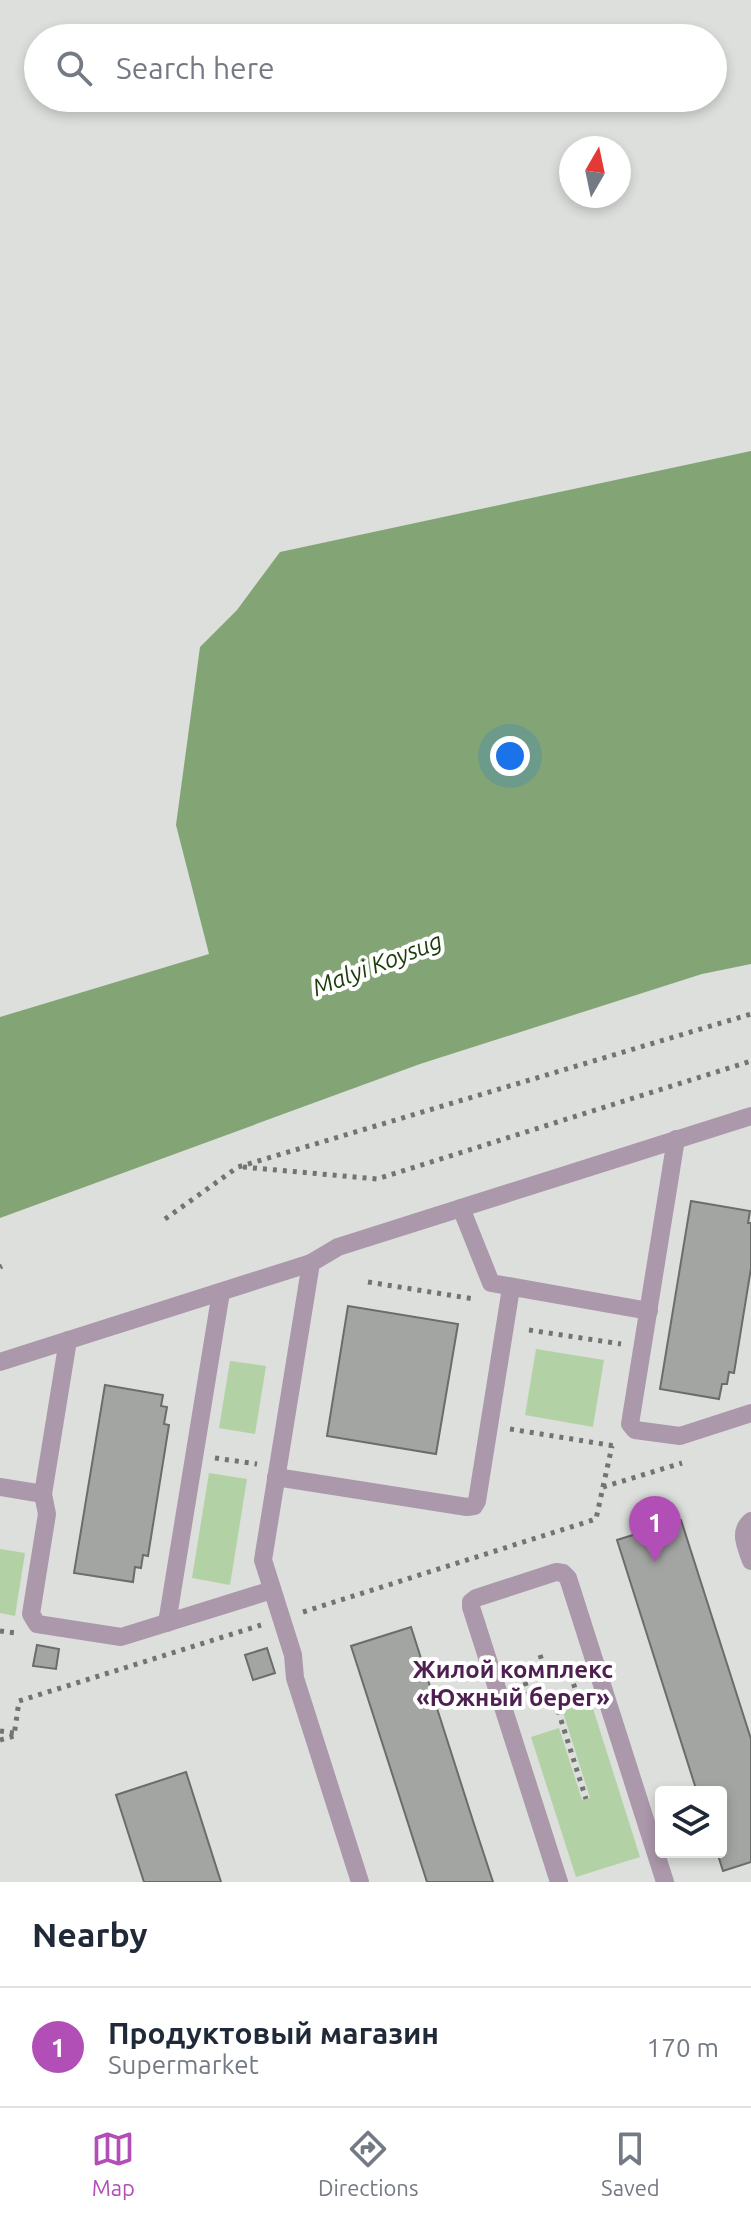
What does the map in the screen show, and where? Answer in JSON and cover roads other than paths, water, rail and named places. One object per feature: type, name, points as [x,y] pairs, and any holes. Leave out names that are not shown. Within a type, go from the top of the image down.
[{"type":"lane","points":[[0,1362],[311,1263],[338,1247],[751,1116]]},
{"type":"lane","points":[[676,1139],[632,1428],[680,1436],[751,1413]]},
{"type":"lane","points":[[461,1208],[491,1283],[649,1311]]},
{"type":"lane","points":[[311,1263],[263,1560],[293,1655],[295,1678],[360,1882]]},
{"type":"lane","points":[[277,1472],[474,1506],[511,1288]]},
{"type":"lane","points":[[167,1623],[221,1292]]},
{"type":"lane","points":[[68,1340],[43,1494],[47,1514],[32,1620],[37,1624],[121,1637],[272,1590]]},
{"type":"lane","points":[[0,1487],[43,1494]]},
{"type":"lane","points":[[751,1521],[744,1528],[743,1536],[751,1561]]},
{"type":"lane","points":[[559,1882],[471,1607],[471,1602],[476,1598],[556,1572],[568,1578],[665,1882]]},
{"type":"water","name":"Malyi Koysug","points":[[751,451],[751,964],[702,974],[420,1064],[0,1218],[0,1017],[209,954],[176,825],[200,647],[237,610],[280,552]]},
{"type":"place","name":"Продуктовый магазин","points":[[655,1562]]},
{"type":"district","name":"Жилой комплекс «Южный берег»","points":[[513,1683]]}]
